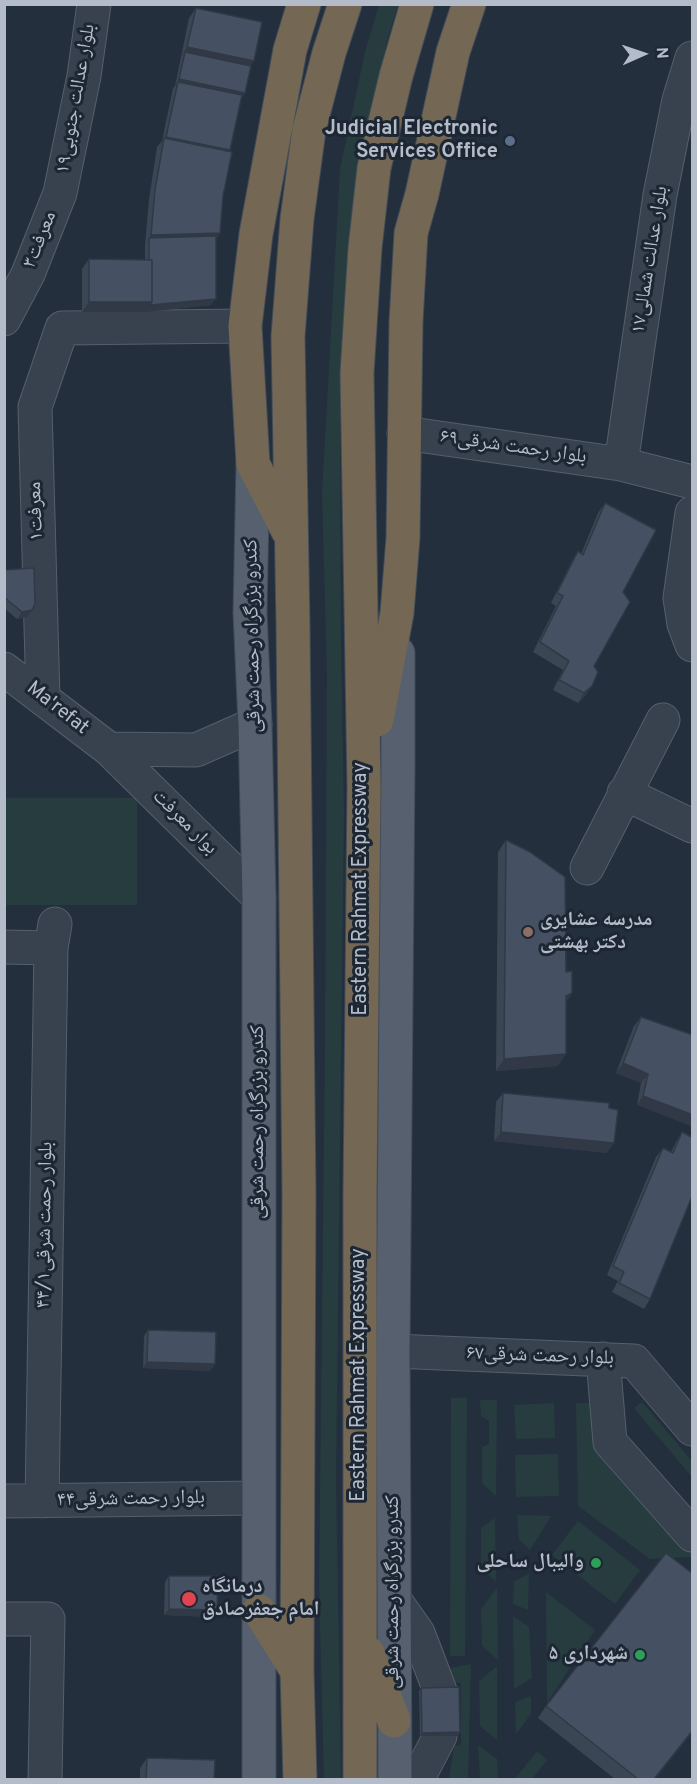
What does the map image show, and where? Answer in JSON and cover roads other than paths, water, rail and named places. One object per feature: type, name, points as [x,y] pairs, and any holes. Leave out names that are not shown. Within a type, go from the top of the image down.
[{"type":"highway","points":[[292,538],[253,464],[245,326],[258,222],[290,50],[304,4]]},
{"type":"highway","points":[[300,1779],[297,1671],[299,1182],[288,336],[297,219],[309,130],[328,53],[345,4]]},
{"type":"highway","name":"Eastern Rahmat Expressway","points":[[360,1779],[360,1181],[364,786],[357,373],[365,248],[374,168],[396,76],[417,4]]},
{"type":"highway","points":[[364,786],[398,613],[403,538],[406,322],[411,233],[422,194],[453,52],[469,4]]},
{"type":"highway","points":[[253,464],[288,370]]},
{"type":"highway","points":[[259,1611],[297,1671]]},
{"type":"highway","points":[[361,1632],[393,1721]]},
{"type":"main road","name":"کندرو بزرگراه رحمت شرقی","points":[[253,464],[250,614],[259,897],[259,1779]]},
{"type":"main road","name":"کندرو بزرگراه رحمت شرقی","points":[[395,1779],[393,1351],[398,613]]},
{"type":"street","name":"بلوار عدالت جنوبی۱۹","points":[[60,193],[84,76],[94,4]]},
{"type":"street","name":"بلوار عدالت شمالی۱۷","points":[[621,464],[660,195],[679,100],[693,58]]},
{"type":"street","name":"معرفت۳","points":[[4,319],[28,274],[60,193]]},
{"type":"street","name":"معرفت۱","points":[[42,699],[35,407],[62,328],[245,326]]},
{"type":"street","name":"بلوار رحمت شرقی۶۹","points":[[404,433],[621,464],[693,482]]},
{"type":"street","points":[[693,513],[680,598],[684,624],[693,645]]},
{"type":"street","name":"Ma'refat","points":[[5,670],[109,749]]},
{"type":"street","points":[[587,868],[663,720]]},
{"type":"street","points":[[109,749],[196,750],[255,724]]},
{"type":"street","name":"بوار معرفت","points":[[109,749],[259,897]]},
{"type":"street","points":[[624,794],[693,826]]},
{"type":"street","name":"بلوار رحمت شرقی۴۴/۱","points":[[4,947],[53,936],[42,1502]]},
{"type":"street","name":"بلوار رحمت شرقی۶۷","points":[[393,1351],[634,1361],[693,1429]]},
{"type":"street","points":[[603,1359],[610,1442],[693,1535]]},
{"type":"street","name":"۴۴بلوار رحمت شرقی","points":[[4,1501],[258,1498]]},
{"type":"street","points":[[394,1599],[418,1633],[440,1691]]},
{"type":"street","points":[[4,1619],[48,1619],[45,1779]]},
{"type":"street","points":[[417,1779],[440,1736]]},
{"type":"place","name":"Judicial Electronic Services Office","points":[[510,141]]},
{"type":"place","name":"مدرسه عشایری دکتر بهشتی","points":[[528,932]]},
{"type":"place","name":"والیبال ساحلی","points":[[596,1563]]},
{"type":"place","name":"درمانگاه امام جعفرصادق","points":[[189,1599]]},
{"type":"place","name":"شهرداری ۵","points":[[640,1655]]}]
